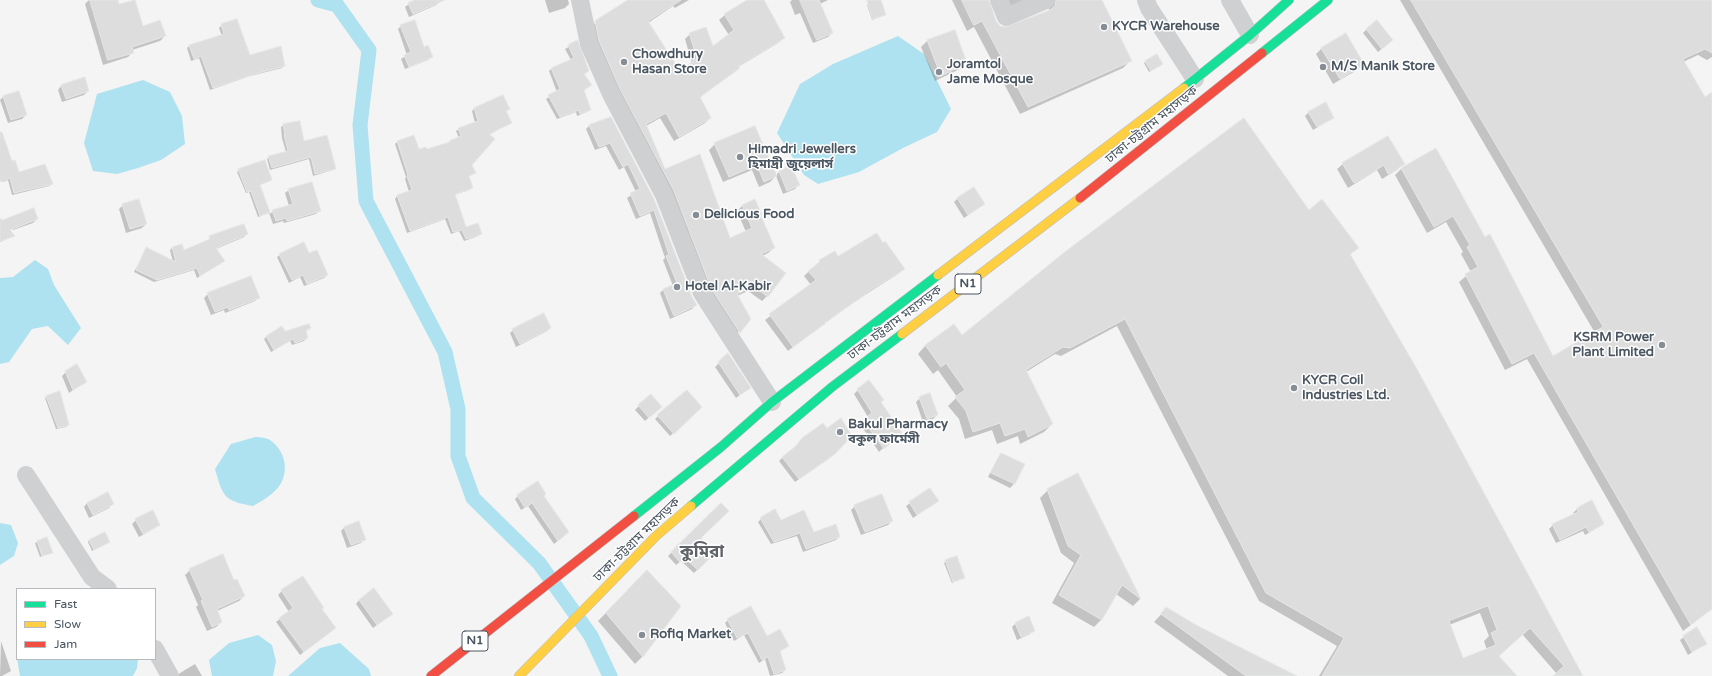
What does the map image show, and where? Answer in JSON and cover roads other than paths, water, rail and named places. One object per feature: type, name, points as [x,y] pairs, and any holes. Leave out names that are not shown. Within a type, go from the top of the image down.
[{"type":"highway","name":"ঢাকা-চট্টগ্রাম মহাসড়ক","points":[[431,676],[720,447],[772,402],[1195,79],[1250,35],[1289,0]]},
{"type":"highway","name":"ঢাকা-চট্টগ্রাম মহাসড়ক","points":[[519,676],[656,536],[832,387],[1104,180],[1328,0]]},
{"type":"street","points":[[580,0],[589,44],[611,94],[664,195],[702,292],[772,402]]},
{"type":"street","points":[[999,0],[1006,17],[1046,0]]},
{"type":"street","points":[[1146,0],[1149,8],[1195,79]]},
{"type":"street","points":[[1230,0],[1250,35]]},
{"type":"street","points":[[26,475],[92,578],[107,588]]},
{"type":"street","points":[[156,651],[170,676]]},
{"type":"water","points":[[898,36],[924,54],[951,109],[937,132],[903,148],[859,172],[818,184],[804,175],[777,133],[800,84],[833,64]]},
{"type":"water","points":[[143,80],[170,92],[182,116],[185,144],[161,160],[138,168],[117,174],[93,171],[84,143],[97,94]]},
{"type":"water","points":[[35,260],[48,269],[54,285],[81,328],[68,345],[48,326],[32,329],[9,362],[0,364],[0,278],[13,277]]},
{"type":"water","points":[[255,437],[270,440],[278,448],[285,463],[285,468],[283,479],[275,491],[253,506],[236,502],[226,496],[220,486],[215,469],[231,444]]},
{"type":"water","points":[[0,523],[11,525],[18,543],[14,556],[0,565]]},
{"type":"water","points":[[258,635],[272,645],[276,661],[273,676],[212,676],[209,660],[229,643]]},
{"type":"water","points":[[340,643],[369,669],[371,676],[288,676],[320,648]]},
{"type":"water","points":[[17,660],[138,660],[137,668],[133,676],[20,676]]},
{"type":"waterway","points":[[318,0],[337,5],[369,50],[360,125],[366,201],[445,352],[458,409],[458,456],[473,498],[539,563],[591,636],[610,676]]},
{"type":"place","name":"KYCR Warehouse","points":[[1104,27]]},
{"type":"place","name":"Chowdhury Hasan Store","points":[[624,62]]},
{"type":"place","name":"M/S Manik Store","points":[[1323,67]]},
{"type":"place","name":"Joramtol Jame Mosque","points":[[939,72]]},
{"type":"place","name":"Himadri Jewellers হিমাদ্রী জুয়েলার্স","points":[[740,157]]},
{"type":"place","name":"Delicious Food","points":[[696,215]]},
{"type":"place","name":"Hotel Al-Kabir","points":[[677,287]]},
{"type":"place","name":"KSRM Power Plant Limited","points":[[1662,345]]},
{"type":"place","name":"KYCR Coil Industries Ltd.","points":[[1294,388]]},
{"type":"place","name":"Bakul Pharmacy বকুল ফার্মেসী","points":[[840,432]]},
{"type":"place","name":"Rofiq Market","points":[[642,635]]},
{"type":"district","name":"কুমিরা","points":[[702,553]]}]
